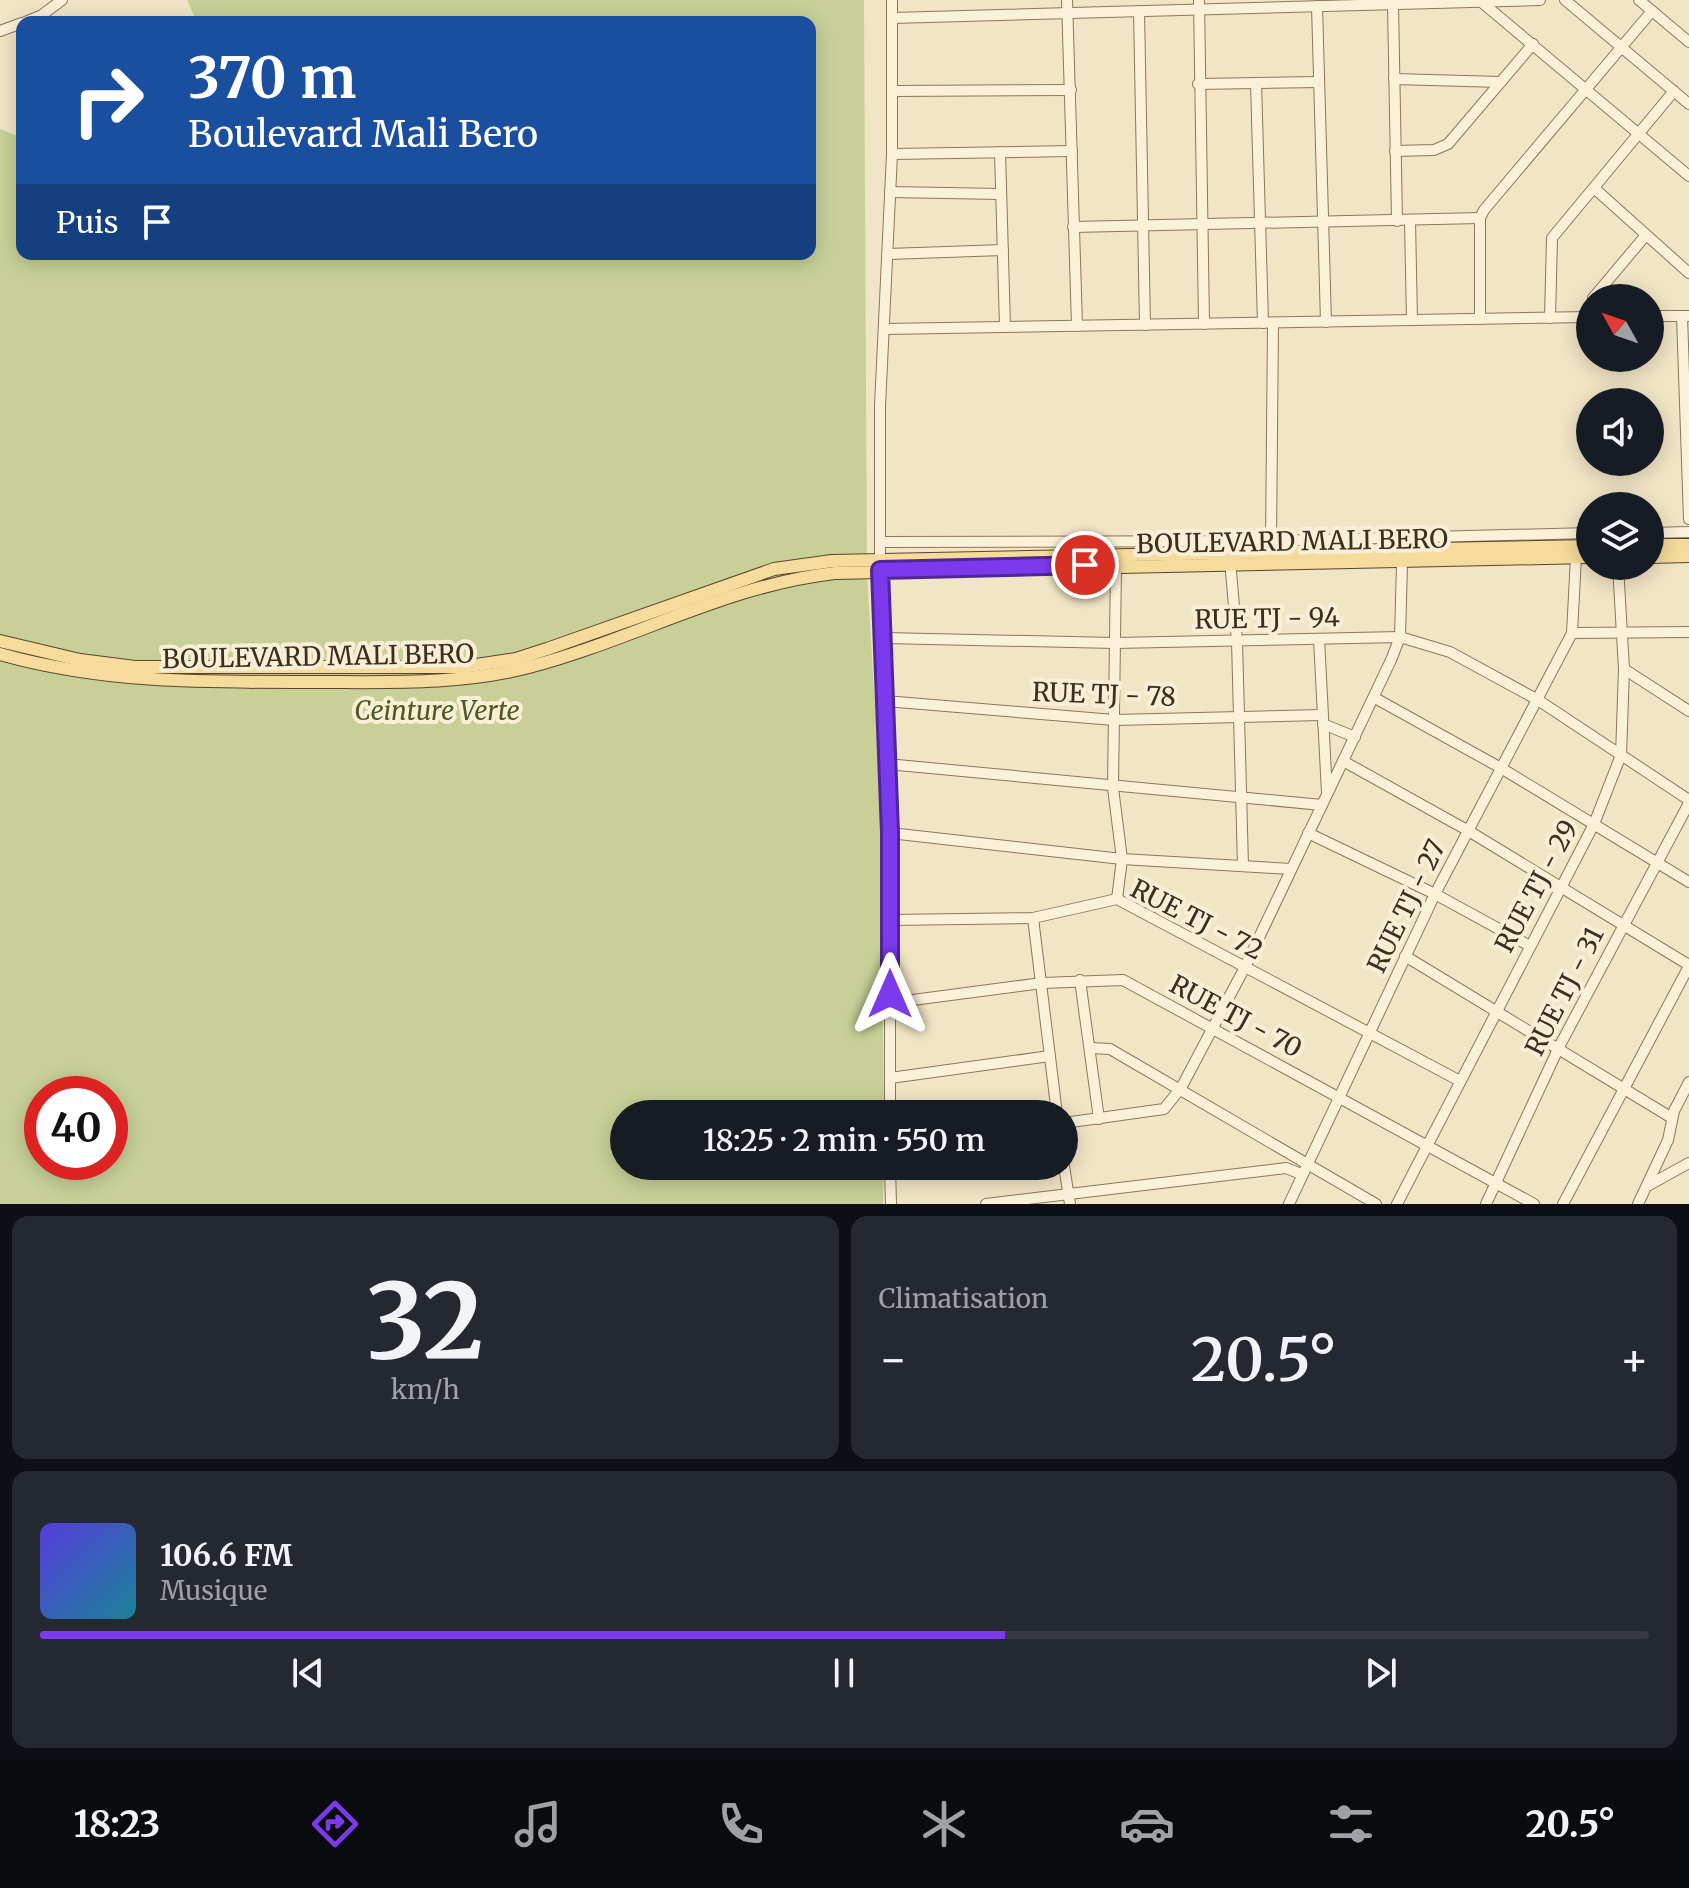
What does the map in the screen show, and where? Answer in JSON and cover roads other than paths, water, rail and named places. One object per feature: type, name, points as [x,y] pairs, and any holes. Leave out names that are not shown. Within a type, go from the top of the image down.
[{"type":"main road","points":[[1664,545],[1689,545]]},
{"type":"main road","name":"BOULEVARD MALI BERO","points":[[900,564],[1116,564],[1230,558],[1271,546],[1576,546]]},
{"type":"main road","points":[[1664,557],[1689,556]]},
{"type":"main road","name":"BOULEVARD MALI BERO","points":[[900,564],[927,557],[1230,558],[1402,564],[1576,557]]},
{"type":"main road","points":[[863,565],[900,564]]},
{"type":"main road","name":"BOULEVARD MALI BERO","points":[[0,641],[80,660],[135,667],[281,670],[463,667],[516,659],[774,569],[863,565]]},
{"type":"main road","name":"BOULEVARD MALI BERO","points":[[0,654],[64,670],[144,681],[466,680],[530,667],[795,577],[863,565]]},
{"type":"street","points":[[39,16],[62,0]]},
{"type":"street","points":[[890,1100],[890,833],[880,542],[884,329],[892,154],[892,0]]},
{"type":"street","points":[[1067,0],[1077,326]]},
{"type":"street","points":[[892,18],[1139,11],[1198,5],[1317,6],[1373,2],[1540,0]]},
{"type":"street","points":[[1565,0],[1689,104]]},
{"type":"street","points":[[1639,0],[1689,42]]},
{"type":"street","points":[[1480,1],[1689,176]]},
{"type":"street","points":[[1393,4],[1397,221]]},
{"type":"street","points":[[1198,5],[1204,324]]},
{"type":"street","points":[[1317,6],[1326,322]]},
{"type":"street","points":[[1139,11],[1145,325]]},
{"type":"street","points":[[1480,319],[1480,218],[1652,11]]},
{"type":"street","points":[[1395,151],[1434,150],[1448,144],[1533,44]]},
{"type":"street","points":[[1394,79],[1501,82]]},
{"type":"street","points":[[1198,84],[1319,82]]},
{"type":"street","points":[[1256,83],[1260,223],[1268,323],[1271,546]]},
{"type":"street","points":[[892,91],[1071,90]]},
{"type":"street","points":[[1550,318],[1552,238],[1674,91]]},
{"type":"street","points":[[892,154],[1072,151]]},
{"type":"street","points":[[1000,152],[1005,327]]},
{"type":"street","points":[[1594,188],[1689,273]]},
{"type":"street","points":[[890,192],[1001,194]]},
{"type":"street","points":[[1073,227],[1480,218]]},
{"type":"street","points":[[1410,221],[1412,320]]},
{"type":"street","points":[[1605,284],[1646,235]]},
{"type":"street","points":[[888,254],[1003,250]]},
{"type":"street","points":[[1664,316],[1686,316],[1689,519]]},
{"type":"street","points":[[884,329],[1576,318]]},
{"type":"street","points":[[1664,533],[1689,532]]},
{"type":"street","points":[[880,542],[1271,546],[1576,534]]},
{"type":"street","points":[[927,542],[927,557]]},
{"type":"street","name":"RUE TJ - 27","points":[[1289,1204],[1435,894],[1572,633],[1576,557]]},
{"type":"street","points":[[1230,558],[1237,641],[1243,866]]},
{"type":"street","points":[[1116,564],[1113,788],[1122,859],[1117,899]]},
{"type":"street","points":[[1078,1121],[1164,1109],[1181,1088],[1245,967],[1375,698],[1400,637],[1402,564]]},
{"type":"street","name":"RUE TJ - 29","points":[[1397,1204],[1594,824],[1621,755],[1624,669],[1619,580]]},
{"type":"street","points":[[1572,633],[1689,632]]},
{"type":"street","name":"RUE TJ - 94","points":[[884,638],[1115,643],[1400,637],[1450,652],[1538,700],[1689,801]]},
{"type":"street","points":[[1319,639],[1324,800]]},
{"type":"street","points":[[1624,669],[1689,711]]},
{"type":"street","points":[[1375,698],[1501,768],[1689,882]]},
{"type":"street","name":"RUE TJ - 78","points":[[885,701],[1114,720],[1322,720]]},
{"type":"street","points":[[1322,720],[1355,737]]},
{"type":"street","points":[[1343,761],[1467,830],[1689,965],[1563,1204]]},
{"type":"street","points":[[887,764],[1241,799],[1324,800]]},
{"type":"street","name":"RUE TJ - 31","points":[[1486,1204],[1559,1047],[1689,801]]},
{"type":"street","points":[[890,833],[1122,859],[1291,869]]},
{"type":"street","points":[[1308,833],[1435,894],[1530,946]]},
{"type":"street","name":"RUE TJ - 72","points":[[890,920],[1033,918],[1117,899],[1460,1081]]},
{"type":"street","points":[[1033,918],[1055,1100]]},
{"type":"street","points":[[1405,956],[1672,1118]]},
{"type":"street","points":[[1080,980],[1099,1119]]},
{"type":"street","name":"RUE TJ - 70","points":[[890,1003],[1042,983],[1123,980],[1534,1204]]},
{"type":"street","points":[[1091,1048],[1106,1047],[1181,1088],[1303,1170],[1376,1204]]},
{"type":"street","points":[[890,1078],[1050,1056]]},
{"type":"street","points":[[1638,1204],[1668,1140],[1672,1118],[1689,1082]]},
{"type":"street","points":[[1649,1185],[1689,1163]]},
{"type":"street","points":[[986,1204],[1069,1200],[1286,1168],[1303,1170]]},
{"type":"street","points":[[890,1180],[891,1204]]},
{"type":"street","points":[[1066,1180],[1069,1200]]},
{"type":"park label","name":"Ceinture Verte","points":[[437,710]]}]
